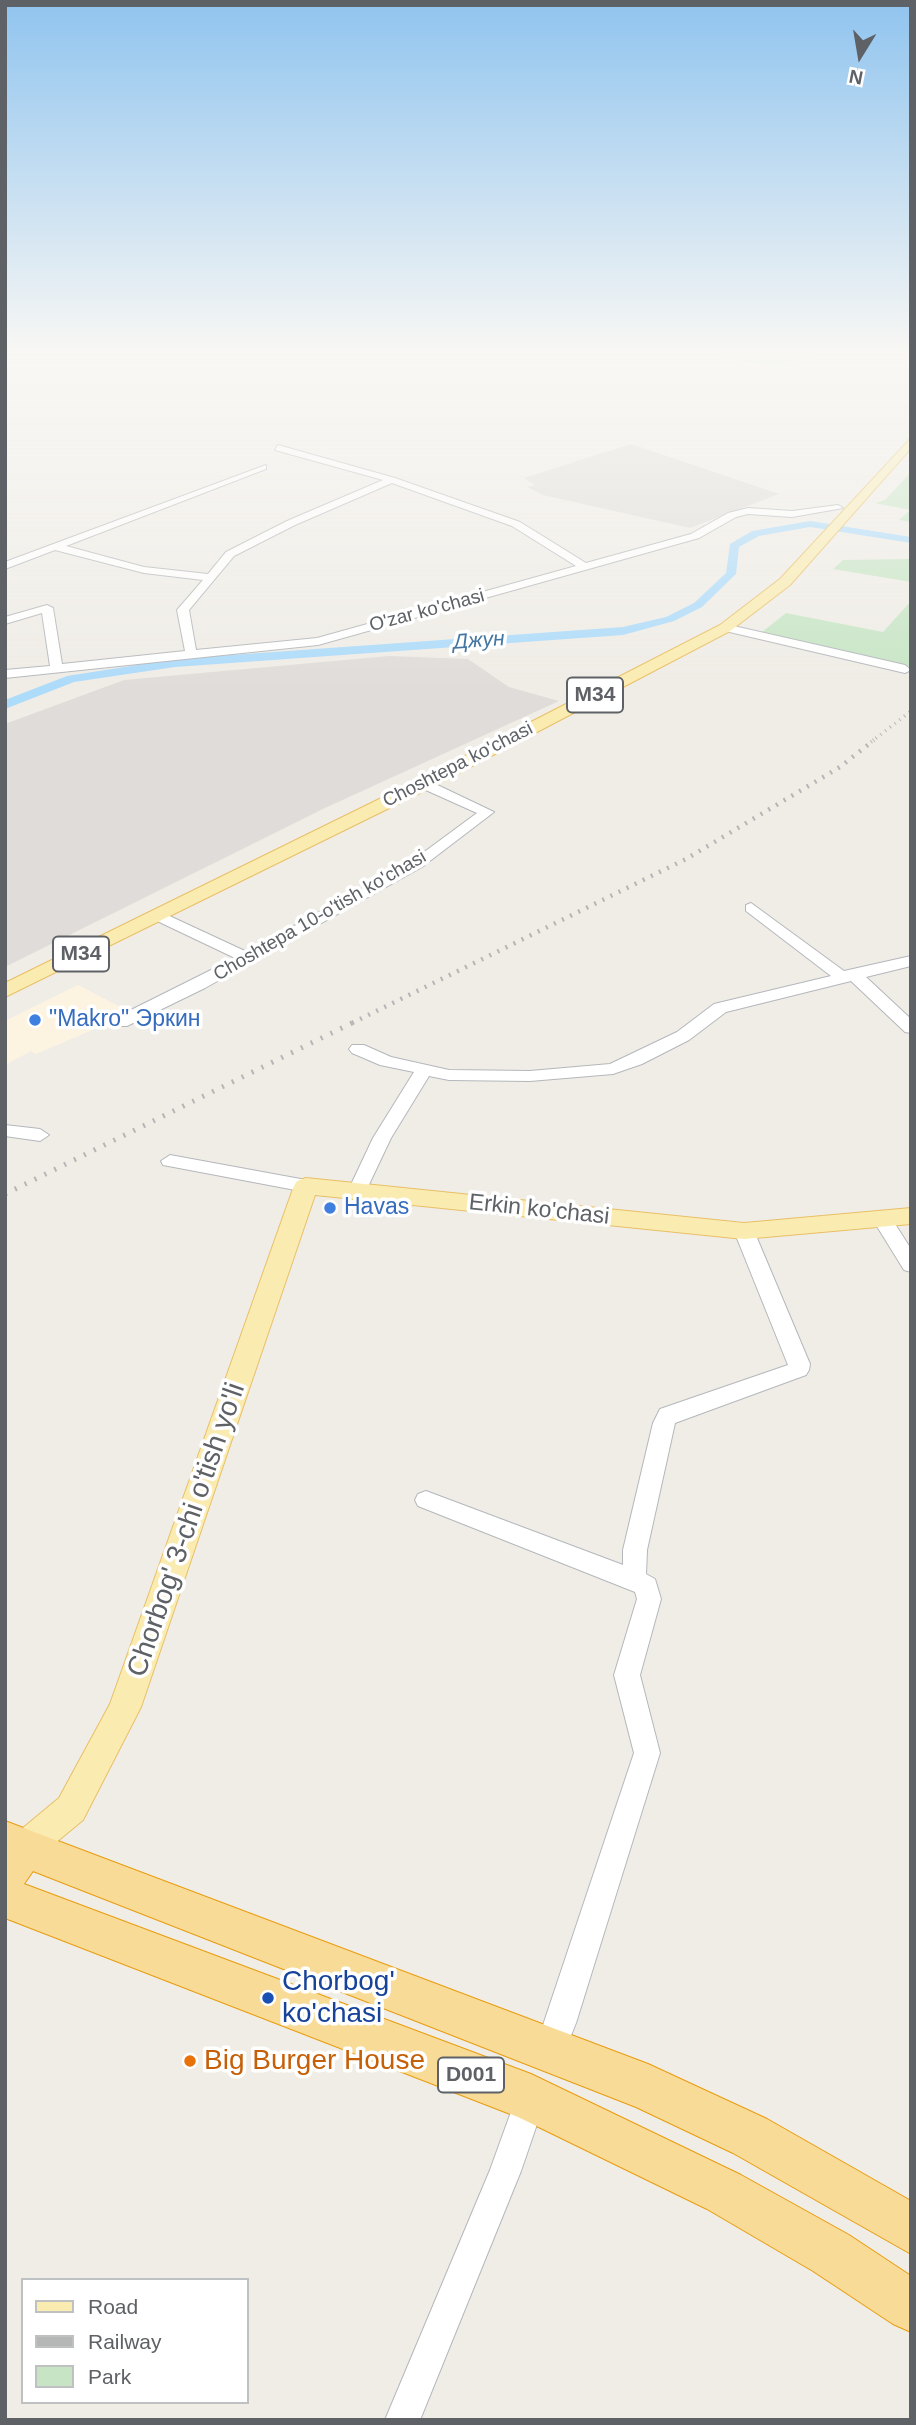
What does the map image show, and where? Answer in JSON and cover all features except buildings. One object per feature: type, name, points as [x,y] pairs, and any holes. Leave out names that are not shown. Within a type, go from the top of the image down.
[{"type":"highway","name":"D001","points":[[12,1854],[648,2088],[750,2136],[911,2229]]},
{"type":"highway","name":"D001","points":[[5,1896],[531,2098],[724,2192],[831,2253],[911,2306]]},
{"type":"main road","name":"M34","points":[[867,482],[881,462]]},
{"type":"main road","name":"M34","points":[[867,482],[888,462]]},
{"type":"main road","name":"Choshtepa ko'chasi","points":[[5,976],[337,820],[424,784],[725,628],[772,595],[867,482]]},
{"type":"main road","name":"Choshtepa ko'chasi","points":[[5,992],[158,916],[697,633],[768,584],[819,538]]},
{"type":"main road","name":"Erkin ko'chasi","points":[[306,1186],[744,1231],[911,1216]]},
{"type":"main road","name":"Chorbog' 3-chi o'tish yo'li","points":[[12,1854],[71,1809],[125,1707],[306,1186]]},
{"type":"street","points":[[328,462],[392,480],[516,524],[587,568]]},
{"type":"street","points":[[5,566],[58,548],[264,467]]},
{"type":"street","points":[[191,654],[183,610],[230,554],[291,523],[392,480]]},
{"type":"street","name":"O'zar ko'chasi","points":[[5,674],[318,641],[695,536],[732,515],[747,511],[792,514],[819,508],[839,513]]},
{"type":"street","points":[[58,548],[144,570],[208,577]]},
{"type":"street","points":[[5,621],[47,608],[56,667]]},
{"type":"street","points":[[725,628],[905,669]]},
{"type":"street","name":"Choshtepa 10-o'tish ko'chasi","points":[[121,1022],[247,958],[417,864],[487,812],[424,784]]},
{"type":"street","points":[[751,908],[841,976],[854,975],[911,1028]]},
{"type":"street","points":[[158,916],[247,958]]},
{"type":"street","points":[[358,1049],[386,1061],[424,1070],[490,1077],[612,1069],[636,1060],[683,1035],[720,1008],[841,976],[911,961]]},
{"type":"street","points":[[357,1191],[382,1138],[424,1070]]},
{"type":"street","points":[[5,1130],[40,1135]]},
{"type":"street","name":"Erkin ko'chasi","points":[[170,1161],[306,1186]]},
{"type":"street","points":[[883,1220],[911,1265]]},
{"type":"street","points":[[634,1579],[635,1550],[668,1415],[798,1370],[799,1364],[744,1231]]},
{"type":"street","points":[[426,1500],[634,1579],[646,1586],[649,1599],[627,1675],[647,1753],[566,2011],[549,2052]]},
{"type":"street","points":[[402,2420],[505,2171],[531,2098]]},
{"type":"shaded area","points":[[574,462],[685,462],[779,494],[690,528],[543,495],[527,487],[535,485],[524,478]]},
{"type":"shaded area","points":[[389,656],[468,659],[509,687],[559,701],[325,808],[5,967],[5,724],[124,680]]},
{"type":"shaded area","points":[[78,985],[132,1013],[36,1054],[31,1051],[5,1065],[5,1021]]},
{"type":"green space","points":[[911,472],[911,522],[899,520],[910,510],[875,503],[885,500]]},
{"type":"green space","points":[[909,559],[911,582],[833,569],[843,560]]},
{"type":"green space","points":[[911,601],[911,667],[762,632],[786,613],[883,632]]},
{"type":"waterway","name":"Джун","points":[[5,705],[71,679],[175,663],[410,644],[623,631],[670,619],[698,605],[731,574],[734,546],[756,533],[810,524],[911,540]]},
{"type":"railway","points":[[871,742],[911,711]]},
{"type":"railway","points":[[352,1023],[686,859],[840,767],[874,740]]},
{"type":"railway","points":[[5,1194],[356,1021]]},
{"type":"place","name":"\"Makro\" Эркин","points":[[35,1020]]},
{"type":"place","name":"Havas","points":[[330,1208]]},
{"type":"place","name":"Chorbog' ko'chasi","points":[[268,1998]]},
{"type":"place","name":"Big Burger House","points":[[190,2061]]}]
